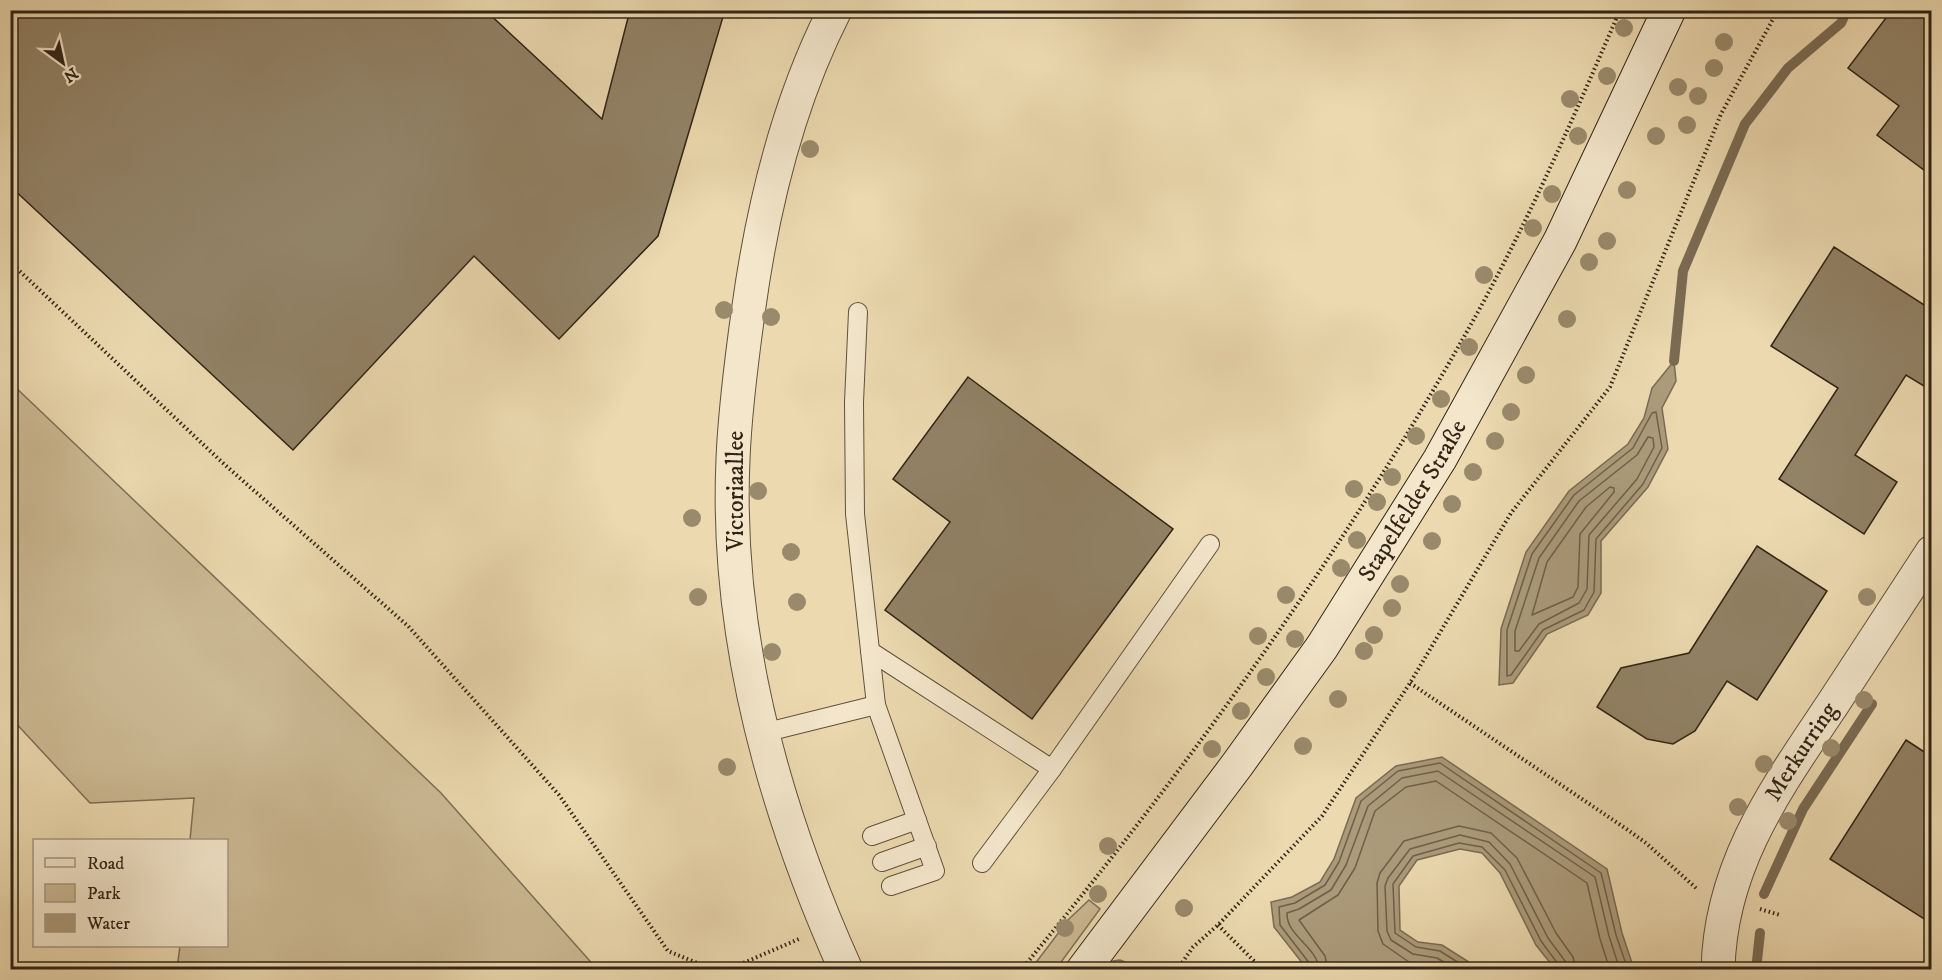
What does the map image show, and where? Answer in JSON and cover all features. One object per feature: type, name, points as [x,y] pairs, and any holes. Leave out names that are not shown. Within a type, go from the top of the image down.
[{"type":"street","name":"Victoriaallee","points":[[835,10],[805,79],[775,168],[756,256],[740,368],[733,460],[734,550],[743,636],[772,775],[789,830],[827,928],[846,969]]},
{"type":"street","name":"Stapelfelder Straße","points":[[1084,964],[1181,840],[1322,647],[1440,459],[1560,242],[1669,10]]},
{"type":"street","name":"Merkurring","points":[[1718,969],[1726,901],[1752,834],[1796,759],[1932,552]]},
{"type":"lane","points":[[858,312],[854,402],[855,514],[876,705],[935,871],[891,886]]},
{"type":"lane","points":[[982,863],[1052,769],[1210,544]]},
{"type":"lane","points":[[870,651],[1052,769]]},
{"type":"lane","points":[[763,733],[876,705]]},
{"type":"lane","points":[[872,836],[917,820]]},
{"type":"lane","points":[[882,862],[927,846]]},
{"type":"path","points":[[1021,969],[1098,877],[1258,663],[1424,403],[1480,309],[1519,232],[1564,141],[1620,10]]},
{"type":"path","points":[[1177,969],[1193,946],[1218,925],[1322,816],[1410,683],[1511,513],[1610,387],[1721,114],[1778,10]]},
{"type":"path","points":[[10,262],[225,465],[408,626],[559,795],[668,951],[714,969]]},
{"type":"path","points":[[1410,683],[1646,843],[1699,891]]},
{"type":"path","points":[[1759,908],[1780,915]]},
{"type":"path","points":[[1218,925],[1263,969]]},
{"type":"path","points":[[727,969],[827,928]]},
{"type":"green space","points":[[11,383],[441,793],[597,969],[177,969],[180,947],[228,947],[228,839],[190,839],[194,798],[90,803],[11,718]]},
{"type":"green space","points":[[1089,900],[1100,909],[1056,969],[1031,969],[1069,919]]},
{"type":"green space","points":[[1120,960],[1141,969],[1104,970],[1113,961]]},
{"type":"water","points":[[1674,361],[1676,381],[1662,408],[1668,449],[1648,487],[1601,541],[1601,593],[1588,615],[1547,634],[1513,683],[1499,685],[1501,629],[1526,552],[1569,491],[1628,444],[1644,418],[1652,388]]},
{"type":"water","points":[[1442,757],[1607,869],[1622,933],[1634,969],[1555,969],[1536,945],[1500,873],[1482,853],[1460,849],[1417,860],[1399,886],[1400,930],[1418,942],[1442,945],[1480,969],[1307,969],[1274,927],[1271,902],[1292,897],[1320,882],[1334,859],[1356,798],[1396,766]]},
{"type":"building","points":[[10,10],[485,10],[602,119],[630,10],[725,10],[658,236],[559,339],[474,256],[293,450],[10,186]]},
{"type":"building","points":[[1892,10],[1932,10],[1932,176],[1877,135],[1899,106],[1848,68]]},
{"type":"building","points":[[1834,247],[1932,310],[1932,391],[1906,375],[1855,455],[1897,482],[1864,534],[1779,479],[1838,388],[1771,346]]},
{"type":"building","points":[[968,377],[1173,529],[1032,719],[885,610],[950,522],[893,479]]},
{"type":"building","points":[[1757,546],[1827,591],[1757,700],[1727,681],[1695,731],[1673,744],[1647,739],[1597,707],[1621,668],[1689,653]]},
{"type":"building","points":[[1906,740],[1932,757],[1932,924],[1830,859]]},
{"type":"waterway","points":[[1674,361],[1683,271],[1745,124],[1788,68],[1841,23],[1847,10]]},
{"type":"waterway","points":[[1764,894],[1803,809],[1872,704]]},
{"type":"waterway","points":[[1756,970],[1760,933]]}]
